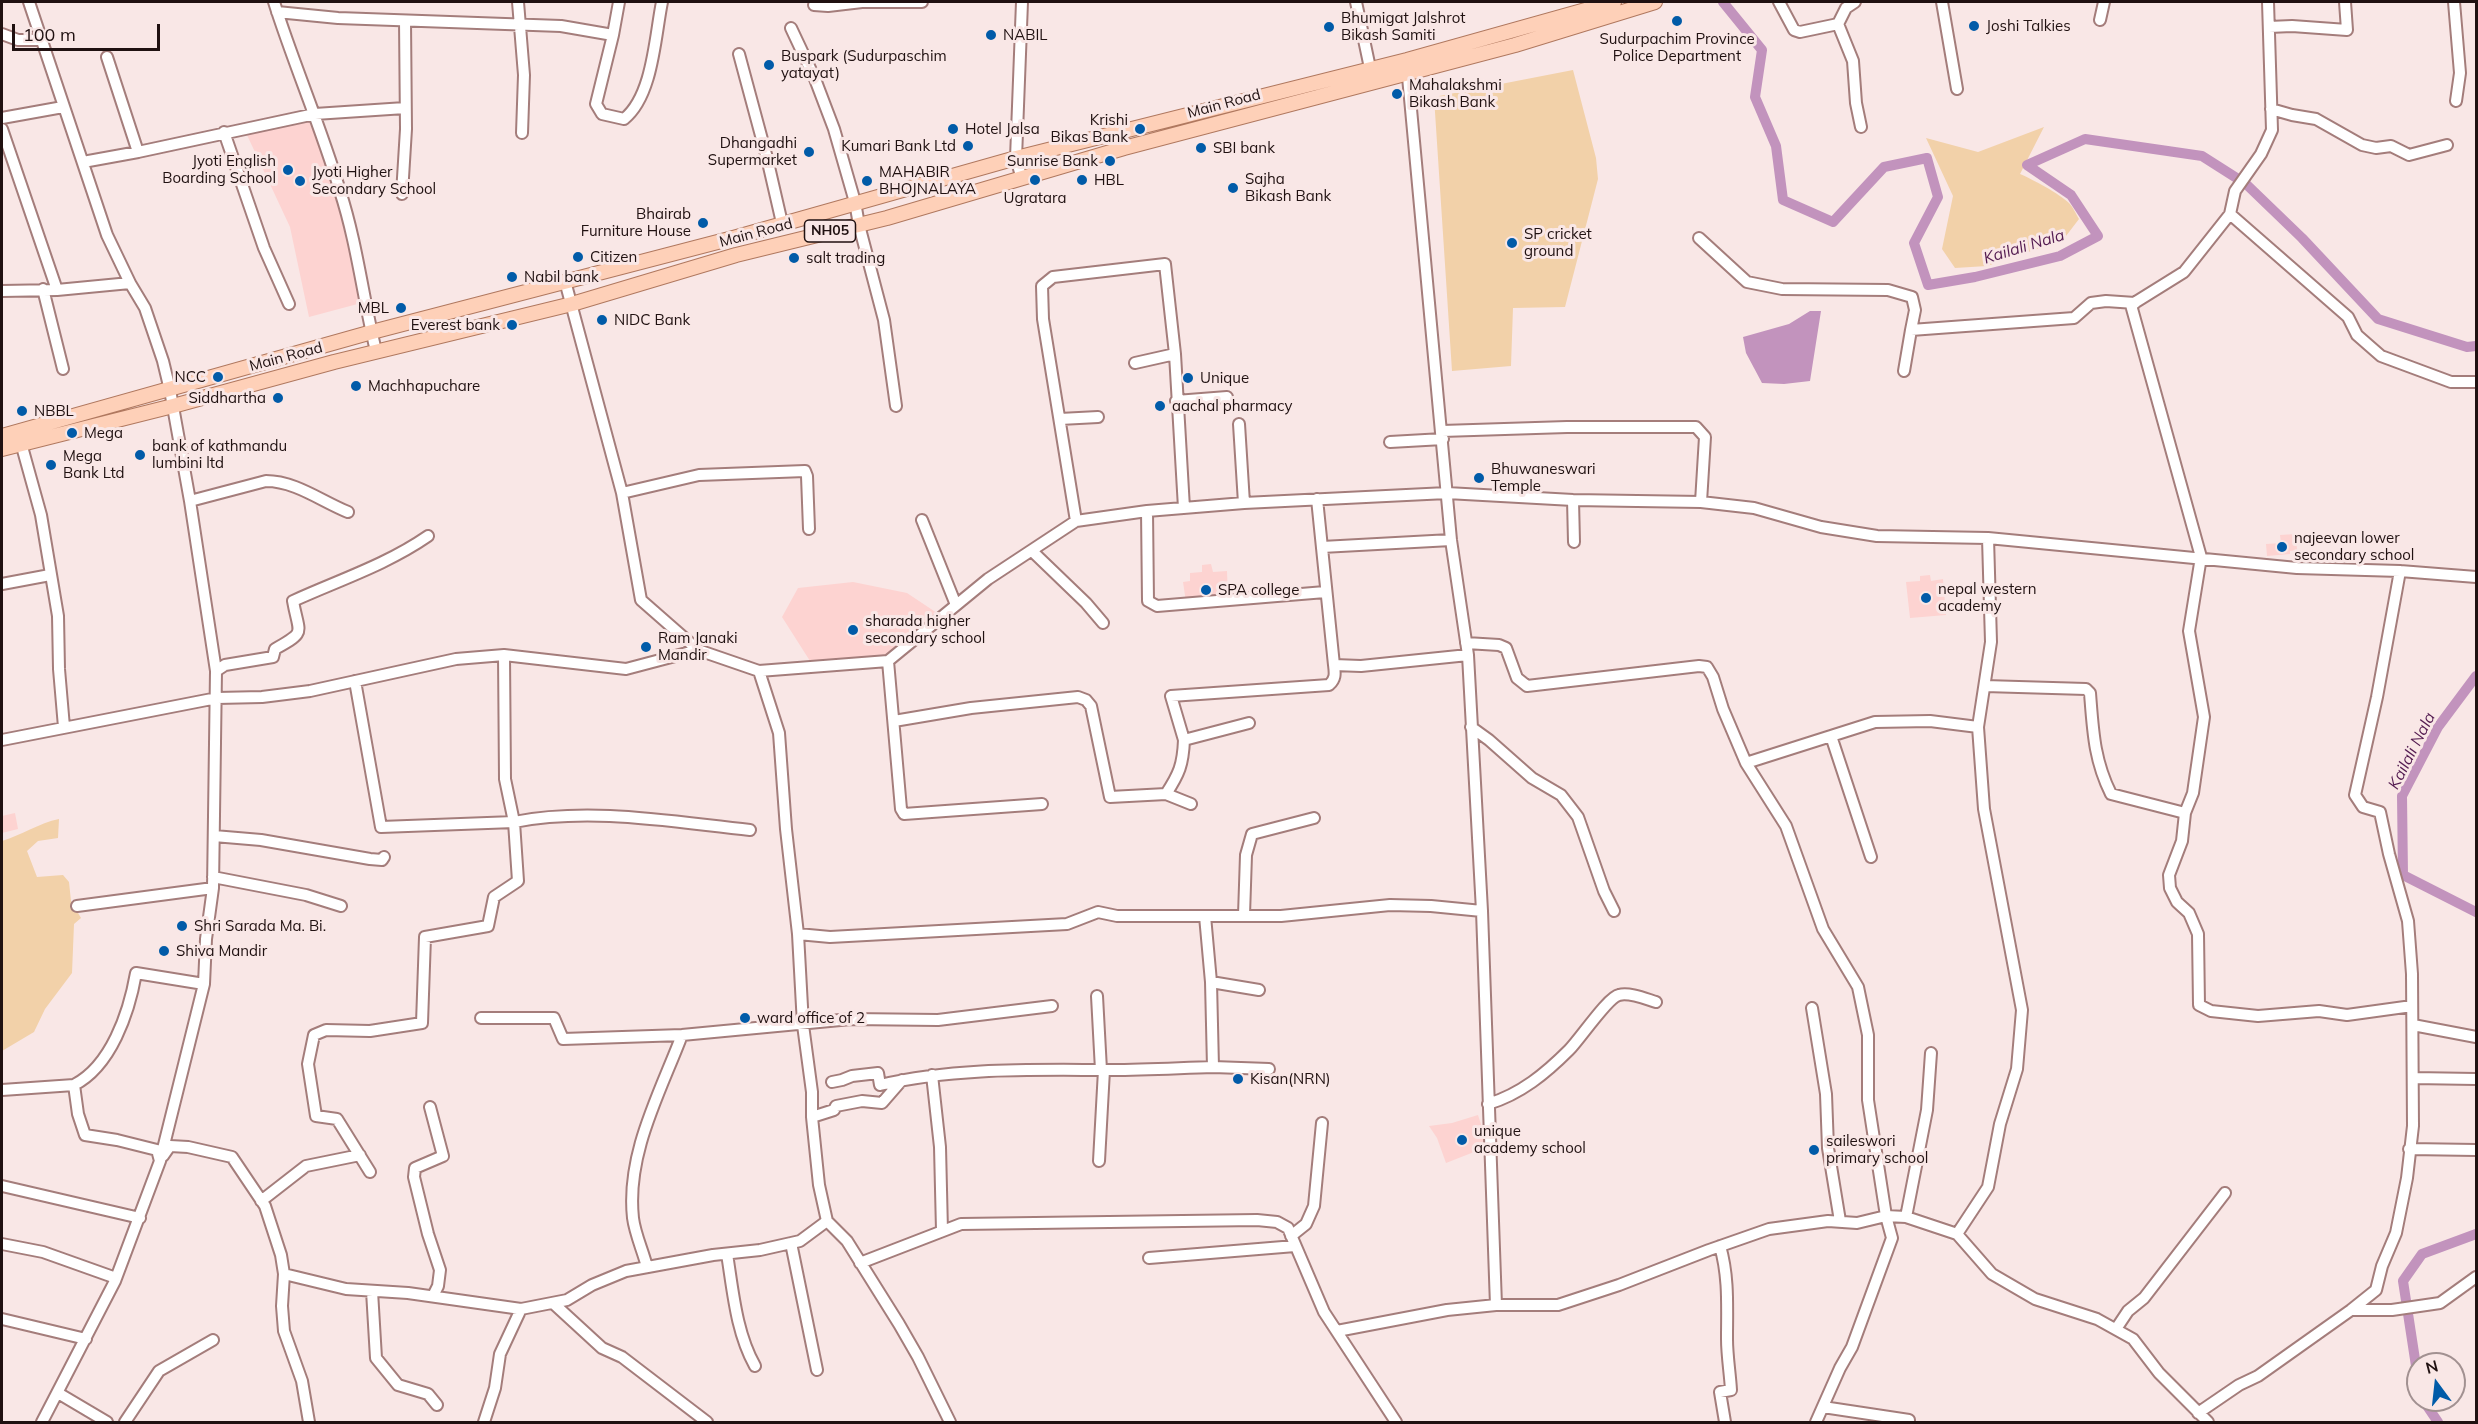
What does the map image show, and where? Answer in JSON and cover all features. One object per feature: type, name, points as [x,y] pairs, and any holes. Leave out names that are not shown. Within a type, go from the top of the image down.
[{"type":"main road","name":"Main Road","points":[[2,448],[173,406],[376,351],[572,304],[736,255],[859,225],[1021,176],[1407,67],[1585,6],[1614,2]]},
{"type":"main road","name":"Main Road","points":[[2,436],[372,332],[732,238],[1016,158],[1370,68],[1407,67],[1515,45],[1655,2]]},
{"type":"main road","points":[[1190,115],[1193,129]]},
{"type":"main road","points":[[732,238],[736,255]]},
{"type":"street","points":[[29,2],[107,235],[145,308],[163,361],[190,501],[216,671],[213,882],[206,939],[204,984],[160,1161],[140,1218],[116,1278],[42,1422]]},
{"type":"street","points":[[518,2],[524,105],[522,133]]},
{"type":"street","points":[[619,2],[596,104],[602,114],[624,118],[634,111],[645,87],[662,2]]},
{"type":"street","points":[[814,5],[922,2]]},
{"type":"street","points":[[1021,176],[1016,158],[1022,2]]},
{"type":"street","points":[[1356,2],[1370,68]]},
{"type":"street","points":[[1779,2],[1794,30],[1800,32],[1838,24]]},
{"type":"street","points":[[1855,2],[1846,8],[1838,24],[1853,61],[1856,103],[1861,127]]},
{"type":"street","points":[[1941,2],[1957,88]]},
{"type":"street","points":[[2100,20],[2104,2]]},
{"type":"street","points":[[2268,2],[2272,130],[2261,154],[2235,190],[2230,214],[2184,273],[2132,305],[2201,557],[2189,631],[2204,717],[2193,793],[2185,813],[2182,841],[2169,875],[2170,888],[2177,902],[2188,913],[2198,934],[2199,1005],[2211,1011],[2258,1016],[2319,1011],[2347,1015],[2412,1006]]},
{"type":"street","points":[[2269,27],[2292,26],[2347,30],[2345,2]]},
{"type":"street","points":[[2454,2],[2460,73],[2456,102]]},
{"type":"street","points":[[376,351],[353,237],[315,114],[276,7],[405,21],[561,26],[613,35]]},
{"type":"street","points":[[402,194],[405,21]]},
{"type":"street","points":[[791,28],[815,78],[834,129],[855,202],[884,320],[896,406]]},
{"type":"street","points":[[2,34],[18,40],[41,40]]},
{"type":"street","points":[[739,54],[782,223]]},
{"type":"street","points":[[107,57],[138,152]]},
{"type":"street","points":[[1407,67],[1451,540],[1468,655],[1482,911],[1496,1305]]},
{"type":"street","points":[[2,118],[63,107]]},
{"type":"street","points":[[83,162],[315,114],[405,108]]},
{"type":"street","points":[[2271,109],[2316,119],[2362,145],[2376,148],[2391,146],[2409,155],[2447,145]]},
{"type":"street","points":[[2,129],[57,290]]},
{"type":"street","points":[[224,132],[264,248],[289,304]]},
{"type":"street","points":[[2230,214],[2348,317],[2357,335],[2381,356],[2451,382],[2476,382]]},
{"type":"street","points":[[1699,238],[1747,282],[1782,289],[1888,290],[1912,297],[1915,310],[1905,371]]},
{"type":"street","points":[[1076,522],[1043,319],[1042,286],[1053,277],[1165,264],[1175,354],[1184,508]]},
{"type":"street","points":[[565,281],[622,493],[641,600],[698,650],[759,671],[888,661],[988,579],[1076,522],[1147,511],[1317,499],[1447,493],[1573,500],[1701,502],[1754,508],[1821,527],[1876,536],[1988,538],[2297,568],[2400,571],[2476,577]]},
{"type":"street","points":[[2,291],[57,290],[130,283]]},
{"type":"street","points":[[43,289],[63,369]]},
{"type":"street","points":[[1911,330],[2074,318],[2091,303],[2106,301],[2135,303]]},
{"type":"street","points":[[1135,363],[1175,354]]},
{"type":"street","points":[[1176,401],[1227,397]]},
{"type":"street","points":[[1060,419],[1098,417]]},
{"type":"street","points":[[1239,424],[1244,503]]},
{"type":"street","points":[[1390,442],[1443,435],[1567,427],[1696,427],[1705,437],[1701,502]]},
{"type":"street","points":[[21,443],[41,515],[58,616],[58,669],[64,727]]},
{"type":"street","points":[[622,493],[699,475],[805,471],[809,529]]},
{"type":"street","points":[[190,501],[253,484],[276,481],[305,491],[348,512]]},
{"type":"street","points":[[1166,794],[1180,774],[1184,740],[1166,695],[1329,685],[1333,682],[1335,674],[1317,499]]},
{"type":"street","points":[[1573,500],[1574,542]]},
{"type":"street","points":[[1147,511],[1148,601],[1151,604],[1157,606],[1325,592]]},
{"type":"street","points":[[922,520],[956,605]]},
{"type":"street","points":[[216,671],[225,664],[273,657],[275,649],[296,638],[299,633],[293,601],[374,568],[405,552],[428,536]]},
{"type":"street","points":[[1957,1234],[1988,1186],[2000,1124],[2017,1068],[2022,1010],[1984,809],[1978,727],[1991,642],[1988,538]]},
{"type":"street","points":[[1322,547],[1451,540]]},
{"type":"street","points":[[1032,550],[1086,603],[1103,624]]},
{"type":"street","points":[[2198,1413],[2239,1385],[2258,1376],[2376,1290],[2401,1214],[2413,1126],[2413,1026],[2408,921],[2380,812],[2362,807],[2355,795],[2378,697],[2400,571]]},
{"type":"street","points":[[2,584],[50,576]]},
{"type":"street","points":[[1466,643],[1499,645],[1506,648],[1517,678],[1527,686],[1707,667],[1746,763],[1786,826],[1823,929],[1858,987],[1868,1035],[1868,1100],[1886,1216],[1892,1238],[1852,1347],[1816,1422]]},
{"type":"street","points":[[2,740],[216,698],[262,697],[310,691],[456,659],[504,655],[626,669],[698,650]]},
{"type":"street","points":[[370,1173],[337,1119],[316,1116],[308,1064],[314,1035],[326,1030],[370,1031],[422,1023],[425,938],[488,926],[494,897],[518,881],[514,822],[505,779],[504,655]]},
{"type":"street","points":[[1334,665],[1362,666],[1468,655]]},
{"type":"street","points":[[888,661],[901,809],[904,814],[1042,804]]},
{"type":"street","points":[[759,671],[779,733],[786,829],[798,934],[803,1025],[812,1092],[812,1117],[819,1185],[828,1221],[848,1241],[918,1357],[950,1422]]},
{"type":"street","points":[[355,681],[381,827],[609,816],[750,830]]},
{"type":"street","points":[[1985,686],[2086,689],[2090,693],[2094,745],[2101,773],[2111,794],[2185,813]]},
{"type":"street","points":[[894,721],[971,708],[1078,697],[1086,700],[1091,706],[1110,797],[1166,794],[1191,804]]},
{"type":"street","points":[[1746,763],[1875,722],[1930,721],[1978,727]]},
{"type":"street","points":[[1184,740],[1249,723]]},
{"type":"street","points":[[1471,727],[1532,778],[1561,795],[1578,818],[1604,891],[1614,911]]},
{"type":"street","points":[[1832,736],[1871,857]]},
{"type":"street","points":[[1244,915],[1246,855],[1252,834],[1314,818]]},
{"type":"street","points":[[214,836],[261,840],[370,859],[382,860],[384,857]]},
{"type":"street","points":[[77,906],[213,882],[306,895],[341,906]]},
{"type":"street","points":[[798,934],[830,937],[1067,924],[1098,912],[1117,915],[1281,916],[1390,905],[1482,911]]},
{"type":"street","points":[[1205,916],[1211,982],[1213,1066]]},
{"type":"street","points":[[2,1090],[74,1085],[86,1079],[107,1056],[120,1026],[136,973],[204,984]]},
{"type":"street","points":[[1211,982],[1259,990]]},
{"type":"street","points":[[1488,1104],[1502,1100],[1530,1085],[1570,1049],[1611,999],[1617,995],[1622,994],[1656,1002]]},
{"type":"street","points":[[1097,996],[1102,1070],[1099,1161]]},
{"type":"street","points":[[481,1018],[554,1018],[562,1038],[682,1035],[851,1019],[938,1020],[1052,1006]]},
{"type":"street","points":[[1812,1008],[1826,1094],[1828,1148],[1840,1221]]},
{"type":"street","points":[[2413,1026],[2476,1037]]},
{"type":"street","points":[[647,1267],[633,1219],[633,1193],[639,1145],[682,1035]]},
{"type":"street","points":[[1906,1217],[1927,1110],[1931,1053]]},
{"type":"street","points":[[832,1082],[867,1073],[878,1073],[880,1084],[932,1075],[1001,1070],[1102,1070],[1213,1066],[1269,1069]]},
{"type":"street","points":[[932,1075],[940,1147],[942,1231]]},
{"type":"street","points":[[2413,1078],[2476,1079]]},
{"type":"street","points":[[812,1117],[834,1110],[836,1106],[862,1101],[882,1103],[902,1080]]},
{"type":"street","points":[[74,1085],[78,1114],[85,1135],[157,1150],[160,1161]]},
{"type":"street","points":[[430,1107],[443,1156],[415,1168],[414,1177],[428,1234],[440,1270],[438,1286],[433,1296]]},
{"type":"street","points":[[1149,1258],[1293,1241],[1306,1224],[1314,1206],[1322,1123]]},
{"type":"street","points":[[160,1161],[170,1146],[188,1147],[232,1156],[261,1201],[281,1255],[284,1274],[282,1306],[284,1331],[302,1381],[309,1422]]},
{"type":"street","points":[[2409,1149],[2476,1150]]},
{"type":"street","points":[[261,1201],[306,1166],[360,1155]]},
{"type":"street","points":[[2,1186],[140,1218]]},
{"type":"street","points":[[2116,1329],[2128,1311],[2144,1298],[2225,1193]]},
{"type":"street","points":[[1337,1330],[1447,1310],[1496,1305],[1558,1305],[1620,1285],[1769,1229],[1828,1221],[1857,1223],[1886,1216],[1906,1217],[1957,1234],[1992,1274],[2035,1299],[2097,1319],[2133,1339],[2159,1373],[2208,1422]]},
{"type":"street","points":[[860,1263],[961,1224],[1257,1220],[1277,1222],[1288,1228],[1316,1295],[1396,1422]]},
{"type":"street","points":[[284,1274],[346,1289],[433,1296],[521,1309],[567,1300],[626,1271],[760,1250],[800,1241],[828,1221]]},
{"type":"street","points":[[791,1243],[817,1370]]},
{"type":"street","points":[[2,1244],[43,1252],[116,1278]]},
{"type":"street","points":[[1720,1246],[1725,1262],[1729,1300],[1727,1340],[1731,1390],[1720,1392],[1725,1422]]},
{"type":"street","points":[[728,1254],[735,1309],[749,1355],[755,1366]]},
{"type":"street","points":[[2351,1310],[2392,1310],[2440,1303],[2476,1277]]},
{"type":"street","points":[[372,1291],[376,1358],[398,1385],[428,1394],[437,1405]]},
{"type":"street","points":[[553,1303],[602,1348],[622,1357],[707,1422]]},
{"type":"street","points":[[484,1422],[495,1388],[500,1354],[521,1309]]},
{"type":"street","points":[[2,1319],[86,1339]]},
{"type":"street","points":[[125,1422],[159,1371],[213,1340]]},
{"type":"street","points":[[58,1393],[107,1422]]},
{"type":"street","points":[[1823,1407],[1909,1420]]},
{"type":"shaded area","name":"SP cricket ground","points":[[1573,70],[1596,158],[1598,179],[1565,307],[1513,308],[1511,366],[1452,371],[1434,97]]},
{"type":"shaded area","name":"Jyoti Higher Secondary School","points":[[311,119],[351,247],[365,302],[309,317],[290,227],[247,135]]},
{"type":"shaded area","points":[[2044,127],[2020,174],[2065,199],[2079,219],[2066,236],[2043,247],[1987,266],[1955,268],[1942,249],[1953,196],[1926,138],[1978,152]]},
{"type":"shaded area","points":[[1810,311],[1821,311],[1810,381],[1784,384],[1762,383],[1746,353],[1743,337],[1789,324]]},
{"type":"shaded area","name":"najeevan lower secondary school","points":[[2296,534],[2297,550],[2290,551],[2290,554],[2267,556],[2266,544],[2281,543],[2280,535]]},
{"type":"shaded area","name":"SPA college","points":[[1211,564],[1213,572],[1227,571],[1228,599],[1186,602],[1183,582],[1190,581],[1190,573],[1202,572],[1202,565]]},
{"type":"shaded area","name":"nepal western academy","points":[[1930,575],[1931,581],[1943,579],[1946,615],[1910,618],[1906,582],[1920,581],[1920,576]]},
{"type":"shaded area","name":"sharada higher secondary school","points":[[853,582],[907,593],[937,613],[886,655],[841,663],[810,661],[782,617],[798,588]]},
{"type":"shaded area","points":[[15,813],[18,829],[2,833],[2,816]]},
{"type":"shaded area","points":[[59,819],[58,838],[38,841],[27,851],[37,877],[63,875],[69,882],[71,901],[81,918],[74,924],[72,973],[45,1009],[34,1032],[2,1051],[2,841]]},
{"type":"shaded area","name":"unique academy school","points":[[1478,1115],[1487,1143],[1474,1152],[1446,1163],[1437,1138],[1429,1126],[1452,1123]]},
{"type":"waterway","name":"Kailali Nala","points":[[1723,2],[1762,50],[1755,97],[1776,146],[1783,200],[1833,222],[1884,167],[1927,158],[1938,197],[1914,243],[1928,285],[1975,277],[2060,256],[2098,236],[2071,195],[2027,165],[2085,139],[2202,156],[2246,184],[2302,238],[2378,319],[2467,347],[2476,346]]},
{"type":"waterway","name":"Kailali Nala","points":[[2476,676],[2438,727],[2402,796],[2403,875],[2476,912]]},
{"type":"waterway","name":"Kailali Nala","points":[[2414,1352],[2403,1281],[2422,1254],[2476,1234]]},
{"type":"waterway","name":"Kailali Nala","points":[[2431,1412],[2438,1422]]},
{"type":"place","name":"Sudurpachim Province Police Department","points":[[1677,21]]},
{"type":"place","name":"Joshi Talkies","points":[[1974,26]]},
{"type":"place","name":"Bhumigat Jalshrot Bikash Samiti","points":[[1329,27]]},
{"type":"place","name":"NABIL","points":[[991,35]]},
{"type":"place","name":"Buspark (Sudurpaschim yatayat)","points":[[769,65]]},
{"type":"place","name":"Mahalakshmi Bikash Bank","points":[[1397,94]]},
{"type":"place","name":"Hotel Jalsa","points":[[953,129]]},
{"type":"place","name":"Krishi Bikas Bank","points":[[1140,129]]},
{"type":"place","name":"Kumari Bank Ltd","points":[[968,146]]},
{"type":"place","name":"SBI bank","points":[[1201,148]]},
{"type":"place","name":"Dhangadhi Supermarket","points":[[809,152]]},
{"type":"place","name":"Sunrise Bank","points":[[1110,161]]},
{"type":"place","name":"Jyoti English Boarding School","points":[[288,170]]},
{"type":"place","name":"Ugratara","points":[[1035,180]]},
{"type":"place","name":"HBL","points":[[1082,180]]},
{"type":"place","name":"Jyoti Higher Secondary School","points":[[300,181]]},
{"type":"place","name":"MAHABIR BHOJNALAYA","points":[[867,181]]},
{"type":"place","name":"Sajha Bikash Bank","points":[[1233,188]]},
{"type":"place","name":"Bhairab Furniture House","points":[[703,223]]},
{"type":"place","name":"SP cricket ground","points":[[1512,243]]},
{"type":"place","name":"Citizen","points":[[578,257]]},
{"type":"place","name":"salt trading","points":[[794,258]]},
{"type":"place","name":"Nabil bank","points":[[512,277]]},
{"type":"place","name":"MBL","points":[[401,308]]},
{"type":"place","name":"NIDC Bank","points":[[602,320]]},
{"type":"place","name":"Everest bank","points":[[512,325]]},
{"type":"place","name":"NCC","points":[[218,377]]},
{"type":"place","name":"Unique","points":[[1188,378]]},
{"type":"place","name":"Machhapuchare","points":[[356,386]]},
{"type":"place","name":"Siddhartha","points":[[278,398]]},
{"type":"place","name":"aachal pharmacy","points":[[1160,406]]},
{"type":"place","name":"NBBL","points":[[22,411]]},
{"type":"place","name":"Mega","points":[[72,433]]},
{"type":"place","name":"bank of kathmandu lumbini ltd","points":[[140,455]]},
{"type":"place","name":"Mega Bank Ltd","points":[[51,465]]},
{"type":"place","name":"Bhuwaneswari Temple","points":[[1479,478]]},
{"type":"place","name":"najeevan lower secondary school","points":[[2282,547]]},
{"type":"place","name":"SPA college","points":[[1206,590]]},
{"type":"place","name":"nepal western academy","points":[[1926,598]]},
{"type":"place","name":"sharada higher secondary school","points":[[853,630]]},
{"type":"place","name":"Ram Janaki Mandir","points":[[646,647]]},
{"type":"place","name":"Shri Sarada Ma. Bi.","points":[[182,926]]},
{"type":"place","name":"Shiva Mandir","points":[[164,951]]},
{"type":"place","name":"ward office of 2","points":[[745,1018]]},
{"type":"place","name":"Kisan(NRN)","points":[[1238,1079]]},
{"type":"place","name":"unique academy school","points":[[1462,1140]]},
{"type":"place","name":"saileswori primary school","points":[[1814,1150]]}]
